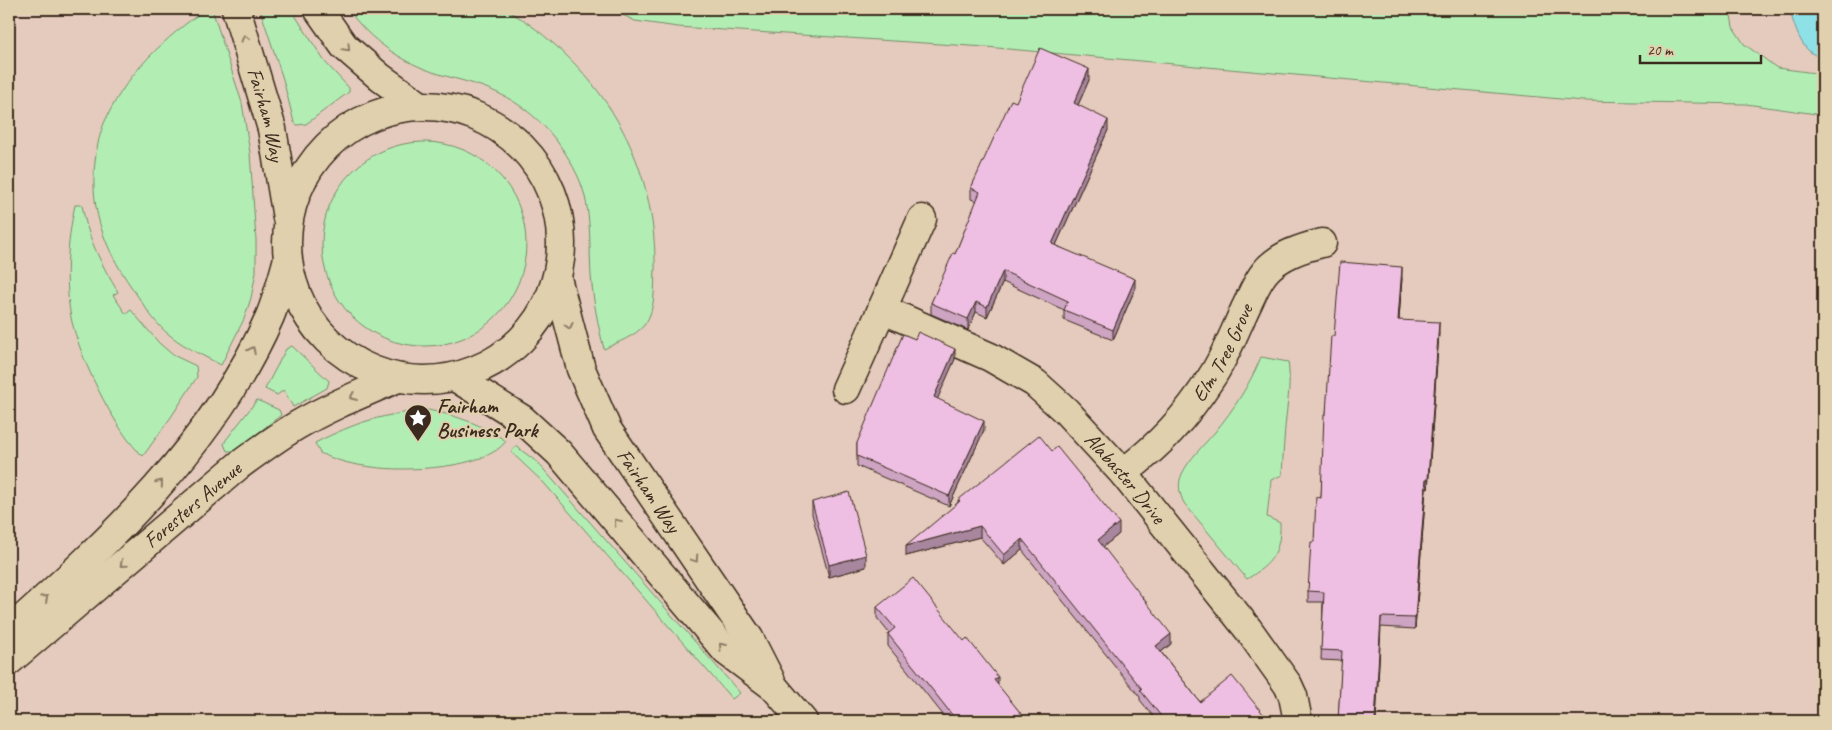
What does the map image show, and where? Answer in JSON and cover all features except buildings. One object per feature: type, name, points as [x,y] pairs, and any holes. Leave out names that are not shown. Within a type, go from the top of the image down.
[{"type":"street","name":"Fairham Way","points":[[236,9],[272,129],[288,222]]},
{"type":"street","points":[[318,9],[344,46],[381,78],[419,105]]},
{"type":"street","points":[[419,105],[445,106],[470,112],[494,124],[514,138],[532,157],[546,178],[556,202],[561,227],[562,253],[557,278],[547,306],[530,331],[509,351],[483,367],[456,377],[426,381],[398,378],[365,368],[336,350],[313,325],[296,295],[287,262],[288,222],[294,196],[306,171],[322,149],[343,132],[367,118],[392,109],[419,105]]},
{"type":"street","points":[[846,388],[922,219]]},
{"type":"street","name":"Elm Tree Grove","points":[[1123,473],[1152,451],[1187,414],[1213,376],[1250,297],[1265,272],[1285,256],[1303,247],[1322,243]]},
{"type":"street","name":"Foresters Avenue","points":[[9,631],[107,541],[152,494],[194,441],[236,382],[262,332],[270,316],[287,262]]},
{"type":"street","name":"Fairham Way","points":[[557,278],[581,369],[607,429],[749,638],[774,687]]},
{"type":"street","name":"Alabaster Drive","points":[[882,308],[990,357],[1035,383],[1066,411],[1123,473],[1248,629],[1283,676],[1293,696],[1298,721]]},
{"type":"street","name":"Fairham Way","points":[[456,377],[522,419],[559,452],[726,651],[774,687],[803,721]]},
{"type":"street","name":"Foresters Avenue","points":[[9,660],[238,466],[296,426],[344,401],[398,378]]},
{"type":"green space","points":[[206,9],[212,9],[242,103],[250,153],[256,240],[256,272],[251,298],[244,319],[221,365],[189,348],[166,332],[157,323],[126,279],[102,232],[95,198],[94,180],[95,161],[102,127],[126,85],[149,57],[177,31]]},
{"type":"green space","points":[[260,9],[291,9],[325,62],[349,88],[349,92],[306,124],[297,125],[294,122],[283,79]]},
{"type":"green space","points":[[348,9],[502,9],[516,15],[537,30],[578,68],[599,92],[616,118],[630,146],[641,175],[649,205],[654,236],[653,304],[649,318],[637,332],[604,349],[593,294],[588,215],[584,192],[566,154],[548,130],[526,110],[500,94],[439,74],[400,57],[366,31]]},
{"type":"green space","points":[[611,9],[1730,9],[1733,27],[1744,44],[1777,68],[1823,74],[1823,115],[1746,104],[1583,101],[986,47],[678,27],[635,21]]},
{"type":"green space","points":[[424,142],[454,146],[472,154],[489,165],[503,179],[514,196],[522,214],[526,244],[522,274],[514,292],[503,309],[489,323],[472,334],[454,342],[424,346],[394,342],[376,334],[359,323],[345,309],[334,292],[326,274],[322,244],[326,214],[334,196],[345,179],[359,165],[376,154],[394,146]]},
{"type":"green space","points":[[75,205],[82,205],[87,228],[95,250],[118,292],[113,295],[126,314],[131,310],[159,343],[173,355],[196,366],[197,377],[143,456],[124,434],[103,400],[75,334],[67,279],[70,234]]},
{"type":"green space","points":[[292,346],[329,381],[327,388],[293,407],[284,390],[277,395],[265,389],[286,349]]},
{"type":"green space","points":[[1261,357],[1288,362],[1289,369],[1282,475],[1271,480],[1267,517],[1280,523],[1280,533],[1279,542],[1273,557],[1247,579],[1184,503],[1179,485],[1185,468],[1222,423],[1247,387]]},
{"type":"green space","points":[[257,400],[279,410],[281,415],[235,451],[227,451],[224,444],[226,440]]},
{"type":"green space","points":[[428,410],[469,421],[506,441],[496,450],[482,458],[464,463],[404,469],[352,464],[320,453],[315,443],[370,420]]},
{"type":"green space","points":[[516,446],[538,463],[740,693],[732,699],[544,483],[511,452]]},
{"type":"water","points":[[1789,9],[1823,9],[1823,58],[1809,51],[1804,45]]},
{"type":"place","name":"Fairham Business Park","points":[[418,442]]}]
